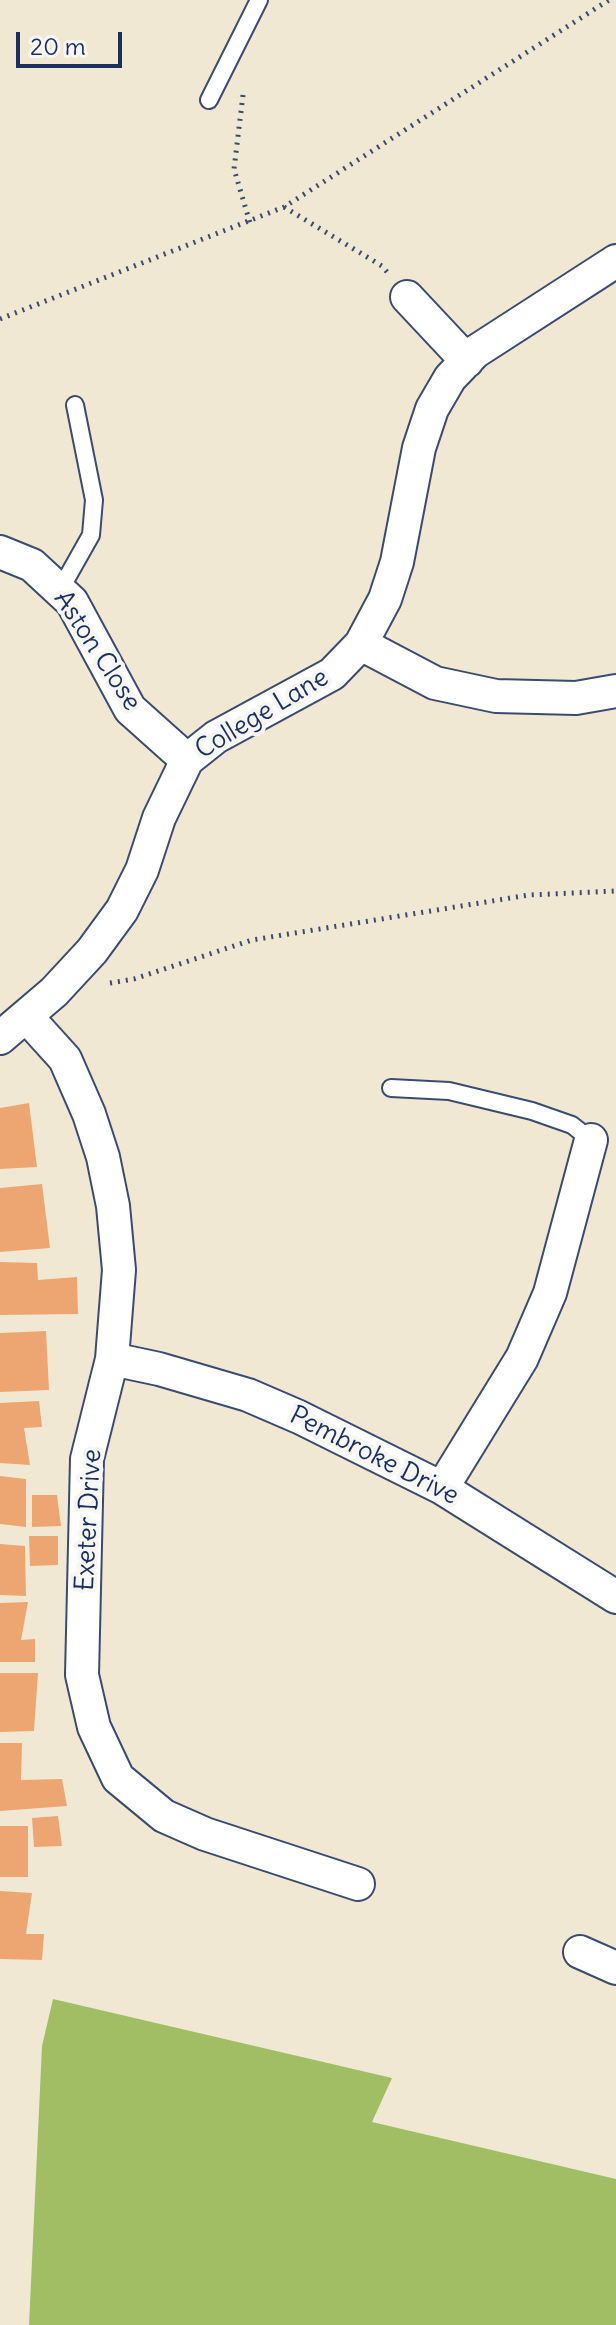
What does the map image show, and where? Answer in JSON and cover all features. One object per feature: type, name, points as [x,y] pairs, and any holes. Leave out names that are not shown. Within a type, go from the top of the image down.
[{"type":"street","name":"College Lane","points":[[0,1038],[27,1017],[92,951],[122,910],[142,870],[159,818],[187,760],[216,737],[332,674],[361,644],[385,599],[397,562],[419,448],[432,409],[450,378],[475,352],[616,261]]},
{"type":"street","points":[[407,297],[467,361]]},
{"type":"street","name":"Aston Close","points":[[0,552],[32,565],[72,602],[130,709],[187,760]]},
{"type":"street","points":[[361,644],[435,683],[496,696],[576,698],[616,691]]},
{"type":"street","name":"Exeter Drive","points":[[27,1017],[65,1059],[89,1114],[103,1157],[113,1206],[119,1270],[112,1359],[87,1459],[82,1675],[94,1727],[118,1778],[164,1816],[205,1834],[358,1884]]},
{"type":"street","points":[[442,1488],[522,1358],[550,1293],[591,1140]]},
{"type":"street","name":"Pembroke Drive","points":[[112,1359],[248,1395],[442,1488],[616,1597]]},
{"type":"street","points":[[580,1952],[616,1968]]},
{"type":"lane","points":[[209,100],[259,0]]},
{"type":"lane","points":[[60,590],[91,535],[94,500],[75,405]]},
{"type":"lane","points":[[391,1088],[449,1091],[532,1111],[572,1125],[591,1140]]},
{"type":"path","points":[[0,319],[250,223],[284,207],[609,0]]},
{"type":"path","points":[[245,80],[234,169],[250,223]]},
{"type":"path","points":[[284,207],[382,266],[407,297]]},
{"type":"path","points":[[107,983],[134,979],[252,940],[529,895],[616,891]]},
{"type":"green space","points":[[53,1999],[392,2078],[372,2122],[616,2179],[616,2325],[29,2325],[42,2046]]},
{"type":"building","points":[[29,1103],[37,1167],[0,1169],[0,1108]]},
{"type":"building","points":[[42,1184],[50,1248],[0,1252],[0,1188]]},
{"type":"building","points":[[0,1262],[37,1263],[38,1280],[77,1277],[78,1314],[0,1315]]},
{"type":"building","points":[[46,1331],[49,1390],[0,1392],[0,1333]]},
{"type":"building","points":[[39,1401],[42,1427],[24,1428],[30,1465],[0,1463],[0,1403]]},
{"type":"building","points":[[0,1476],[26,1479],[26,1527],[0,1524]]},
{"type":"building","points":[[32,1495],[57,1495],[61,1526],[32,1527]]},
{"type":"building","points":[[29,1536],[58,1536],[58,1565],[30,1566]]},
{"type":"building","points":[[0,1544],[25,1546],[26,1596],[0,1595]]},
{"type":"building","points":[[28,1602],[21,1640],[35,1639],[35,1662],[0,1662],[0,1603]]},
{"type":"building","points":[[0,1673],[38,1673],[34,1731],[0,1732]]},
{"type":"building","points":[[0,1743],[22,1743],[21,1780],[62,1779],[67,1806],[0,1811]]},
{"type":"building","points":[[58,1816],[62,1846],[34,1847],[32,1818]]},
{"type":"building","points":[[0,1826],[28,1826],[28,1877],[0,1877]]},
{"type":"building","points":[[0,1891],[32,1893],[26,1934],[44,1934],[42,1960],[0,1959]]}]
